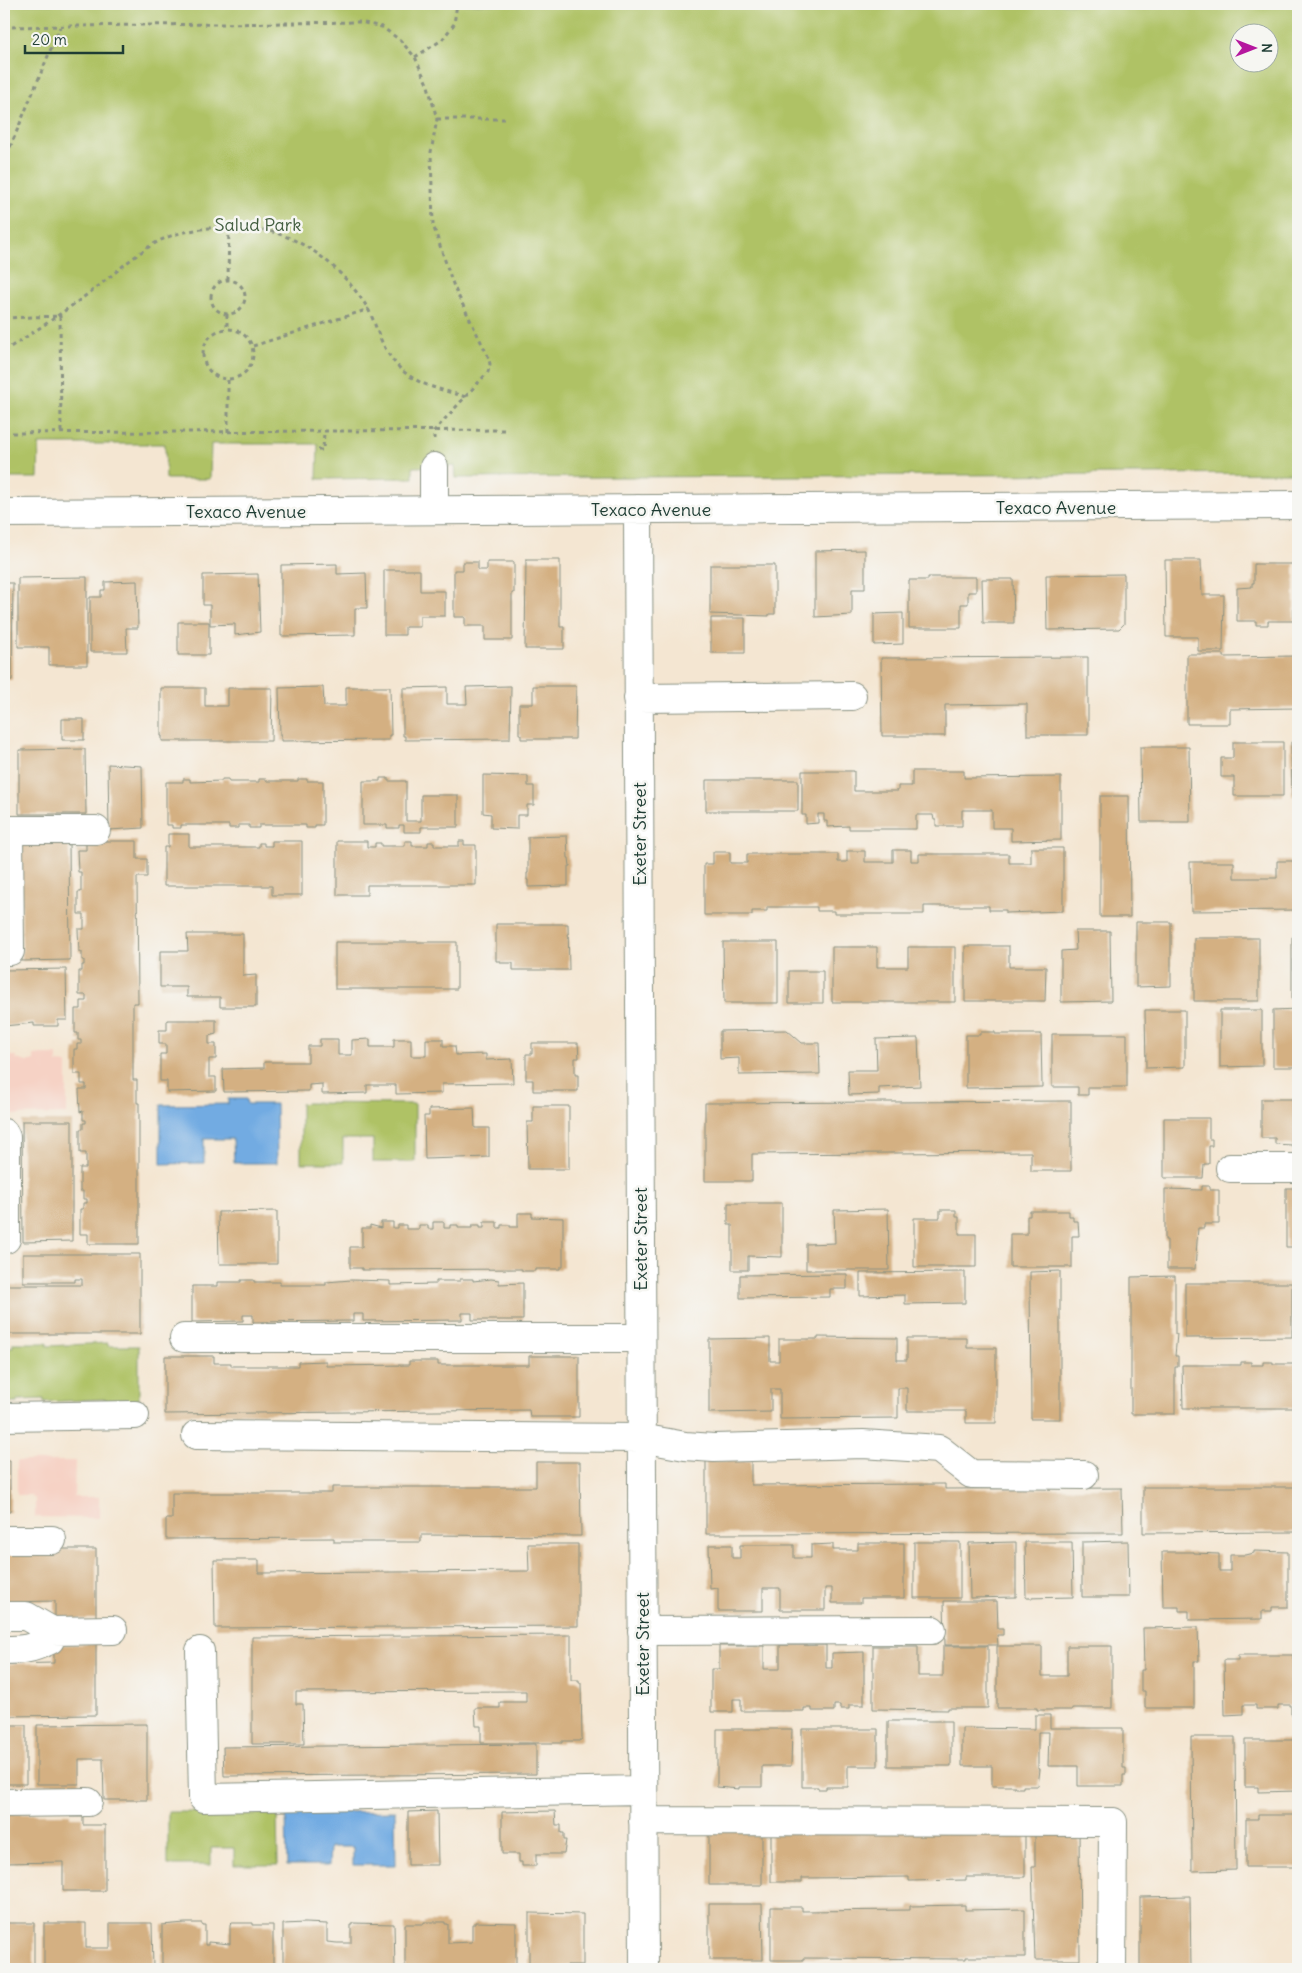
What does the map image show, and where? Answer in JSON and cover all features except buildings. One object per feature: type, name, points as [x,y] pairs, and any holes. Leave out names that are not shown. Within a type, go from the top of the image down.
[{"type":"street","points":[[434,467],[434,510]]},
{"type":"street","name":"Texaco Avenue","points":[[4,513],[1298,505]]},
{"type":"street","name":"Exeter Street","points":[[638,510],[644,1969]]},
{"type":"street","points":[[638,698],[852,696]]},
{"type":"street","points":[[4,951],[10,951],[6,830],[96,830]]},
{"type":"street","points":[[4,1133],[6,1137],[6,1239]]},
{"type":"street","points":[[1230,1168],[1298,1168]]},
{"type":"street","points":[[184,1338],[641,1338]]},
{"type":"street","points":[[4,1417],[135,1415]]},
{"type":"street","points":[[196,1435],[641,1438],[685,1446],[714,1448],[864,1444],[939,1449],[971,1474],[1084,1475]]},
{"type":"street","points":[[4,1540],[52,1540]]},
{"type":"street","points":[[4,1616],[26,1616],[52,1631],[113,1630]]},
{"type":"street","points":[[642,1631],[932,1630]]},
{"type":"street","points":[[4,1650],[34,1648],[50,1640],[52,1631]]},
{"type":"street","points":[[200,1651],[203,1798],[643,1790]]},
{"type":"street","points":[[4,1803],[88,1802]]},
{"type":"street","points":[[643,1821],[1113,1822],[1112,1969]]},
{"type":"path","points":[[415,57],[442,40],[454,24],[457,4]]},
{"type":"path","points":[[4,27],[360,22],[382,27],[400,40],[415,57],[428,86],[437,119],[432,152],[432,225],[454,287],[488,356],[490,364],[488,372],[434,431]]},
{"type":"path","points":[[4,162],[60,27]]},
{"type":"path","points":[[437,119],[507,119]]},
{"type":"path","points":[[4,351],[60,316],[129,261],[162,240],[194,230],[229,225],[270,230],[301,242],[323,257],[349,281],[368,309],[385,348],[398,368],[419,383],[466,397]]},
{"type":"path","points":[[228,280],[229,225]]},
{"type":"path","points":[[228,280],[242,287],[245,297],[242,308],[226,314],[216,309],[211,300],[213,288],[217,284],[228,280]]},
{"type":"path","points":[[253,346],[368,309]]},
{"type":"path","points":[[226,314],[227,328]]},
{"type":"path","points":[[4,318],[60,316]]},
{"type":"path","points":[[60,316],[61,433]]},
{"type":"path","points":[[227,328],[242,332],[249,338],[253,346],[253,362],[249,369],[243,375],[228,380],[212,374],[203,360],[205,344],[210,336],[217,331],[227,328]]},
{"type":"path","points":[[228,380],[228,432]]},
{"type":"path","points":[[4,433],[508,430]]},
{"type":"path","points":[[318,450],[323,450],[324,432]]},
{"type":"shaded area","points":[[34,1055],[57,1055],[57,1063],[67,1063],[67,1114],[4,1115],[4,1056],[16,1056],[16,1059],[27,1062],[34,1060]]},
{"type":"shaded area","points":[[17,1461],[75,1461],[74,1497],[99,1497],[99,1518],[35,1517],[35,1498],[32,1498],[32,1495],[17,1495]]},
{"type":"green space","name":"Salud Park","points":[[4,4],[1298,4],[1298,473],[456,478],[455,466],[413,467],[413,478],[317,479],[318,444],[211,444],[210,479],[166,479],[165,444],[39,444],[38,478],[4,478]]},
{"type":"green space","points":[[301,1104],[415,1104],[415,1162],[373,1162],[373,1139],[343,1139],[343,1163],[301,1163]]},
{"type":"green space","points":[[13,1343],[47,1343],[47,1346],[108,1343],[108,1346],[139,1346],[139,1401],[106,1402],[106,1399],[44,1402],[44,1399],[17,1400],[17,1403],[4,1403],[4,1347],[13,1347]]},
{"type":"green space","points":[[168,1812],[277,1812],[278,1865],[234,1865],[234,1848],[211,1848],[211,1865],[168,1865]]},
{"type":"water","points":[[228,1099],[246,1099],[247,1104],[276,1104],[277,1163],[234,1163],[233,1139],[204,1139],[204,1163],[161,1164],[161,1105],[228,1104]]},
{"type":"water","points":[[329,1807],[342,1807],[342,1812],[395,1811],[396,1865],[353,1865],[353,1847],[330,1847],[329,1865],[287,1865],[286,1812],[329,1812]]}]
